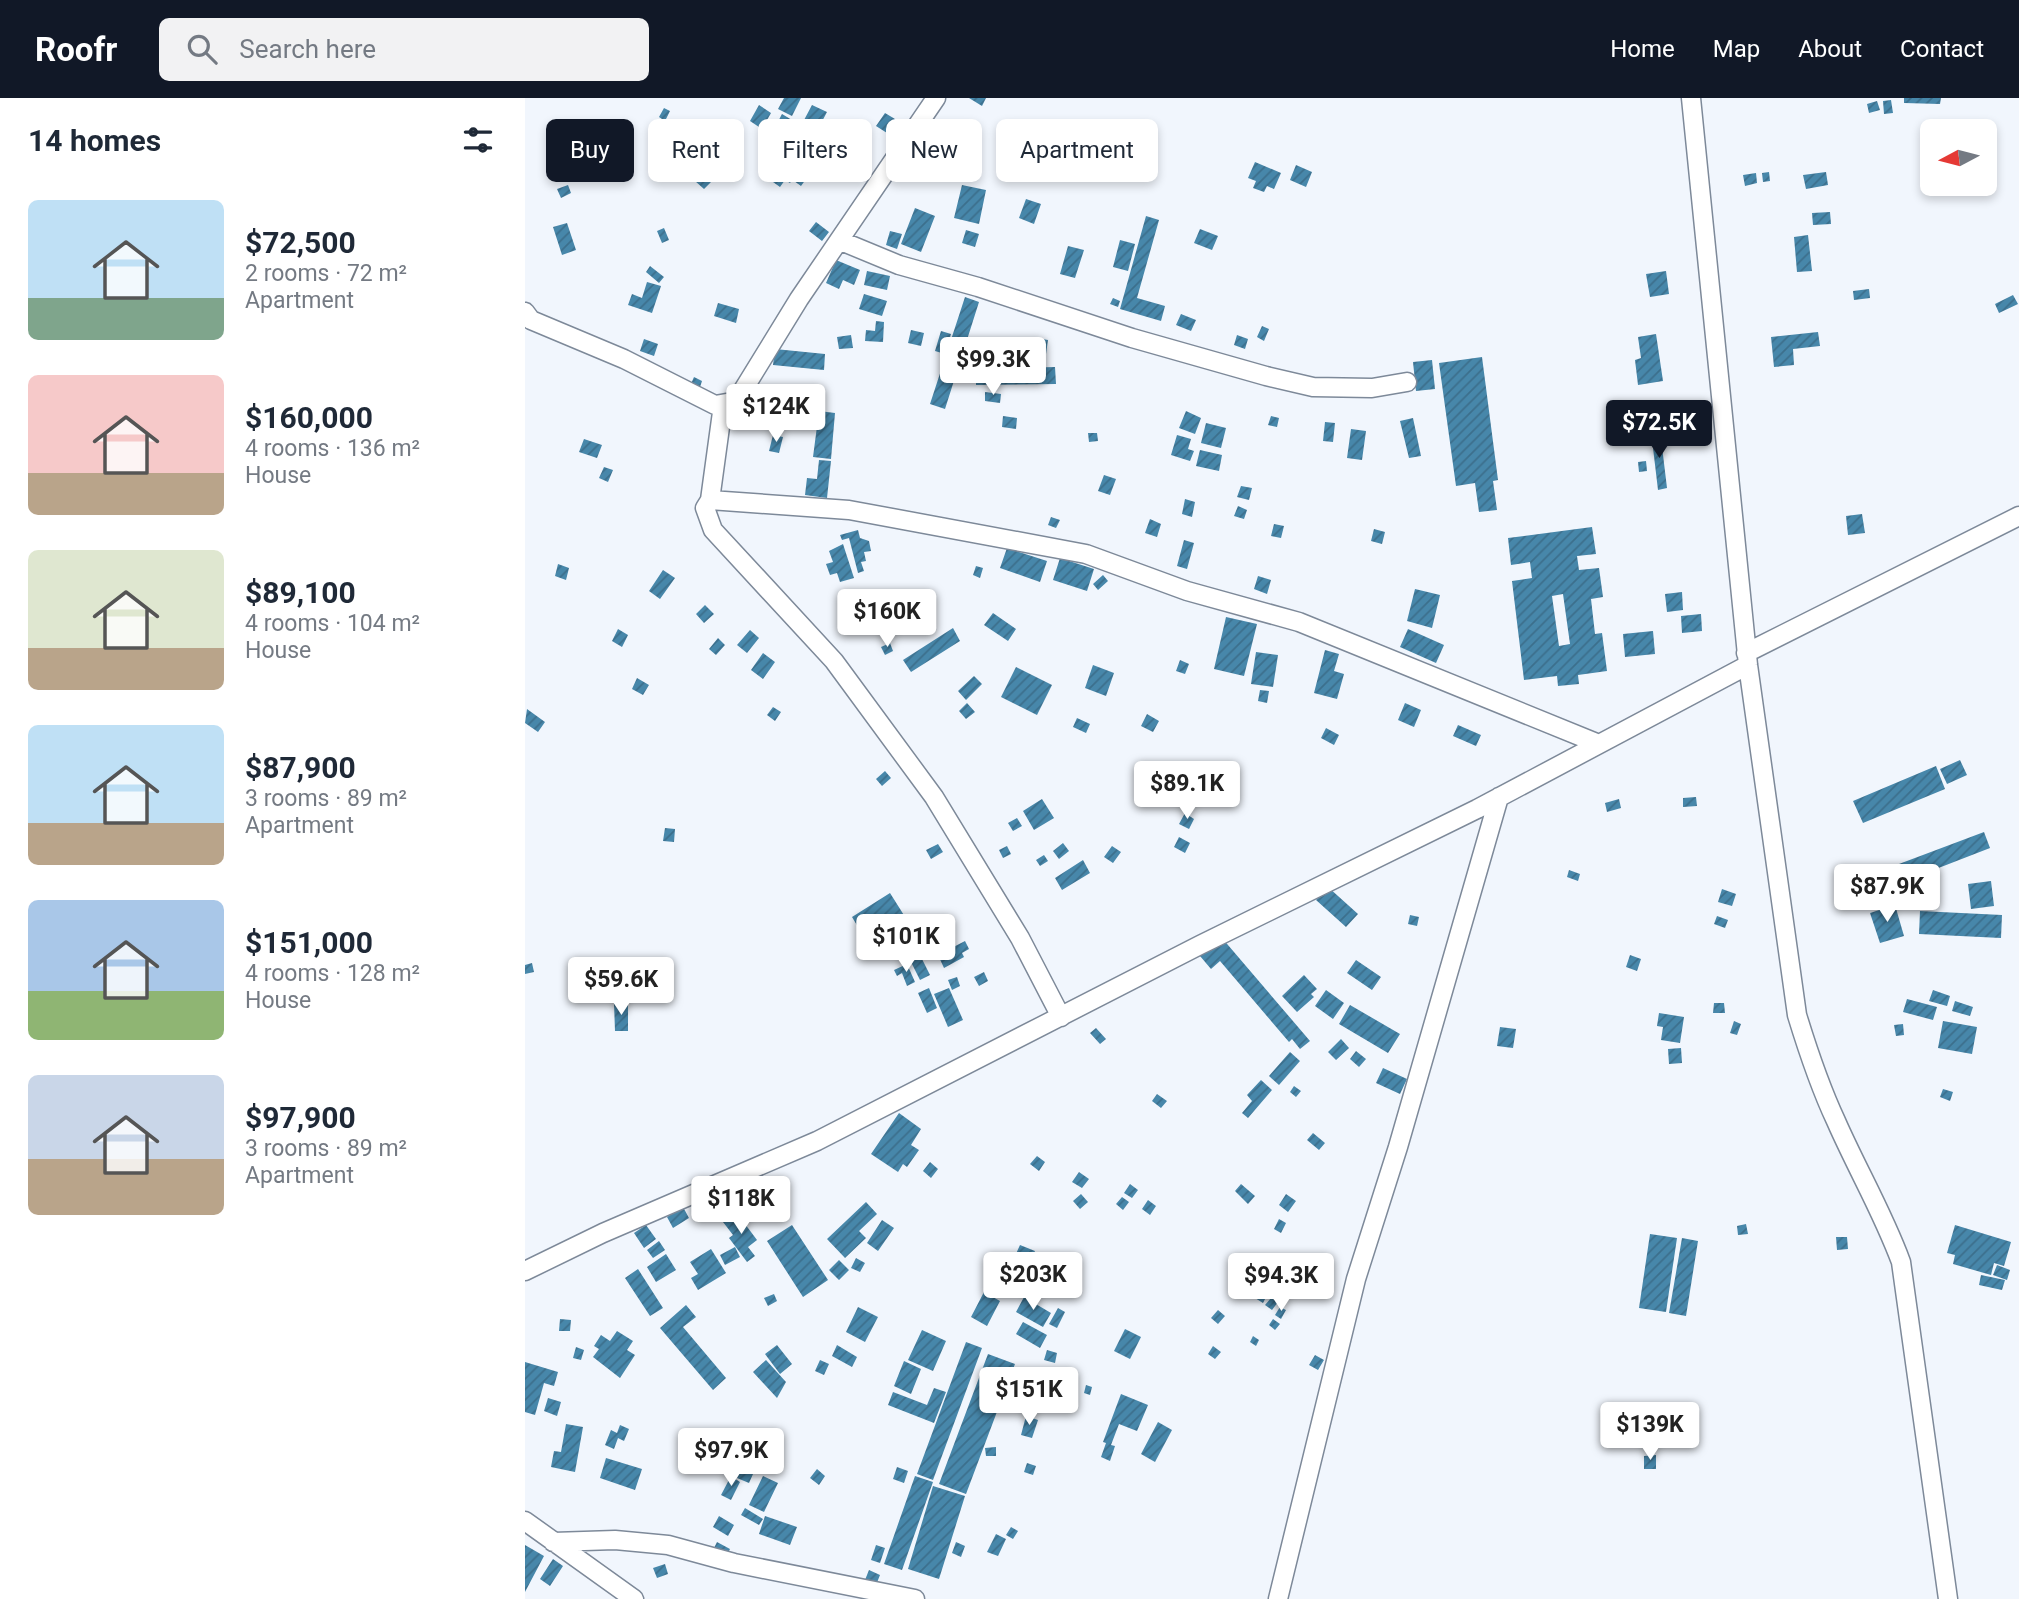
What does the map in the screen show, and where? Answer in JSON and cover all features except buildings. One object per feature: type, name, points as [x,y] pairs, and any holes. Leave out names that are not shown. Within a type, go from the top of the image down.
[{"type":"street","points":[[525,312],[531,320],[624,359],[715,405],[723,405],[740,395],[799,299],[936,98]]},
{"type":"street","points":[[1691,98],[1747,659],[1797,1015],[1811,1062],[1835,1120],[1886,1220],[1901,1262],[1948,1599]]},
{"type":"street","points":[[841,241],[899,265],[1255,374],[1313,387],[1372,388],[1407,382]]},
{"type":"street","points":[[723,405],[710,500],[705,508],[713,530],[834,661],[933,797],[1020,938],[1061,1017]]},
{"type":"street","points":[[710,500],[849,510],[1086,554],[1187,591],[1300,622],[1599,744]]},
{"type":"street","points":[[525,1272],[603,1233],[817,1141],[1499,797],[1599,744],[1747,659],[2019,516]]},
{"type":"street","points":[[1278,1599],[1356,1279],[1398,1147],[1499,797]]},
{"type":"street","points":[[525,1521],[634,1599]]},
{"type":"street","points":[[553,1542],[615,1540],[669,1545],[734,1563],[915,1599]]}]
